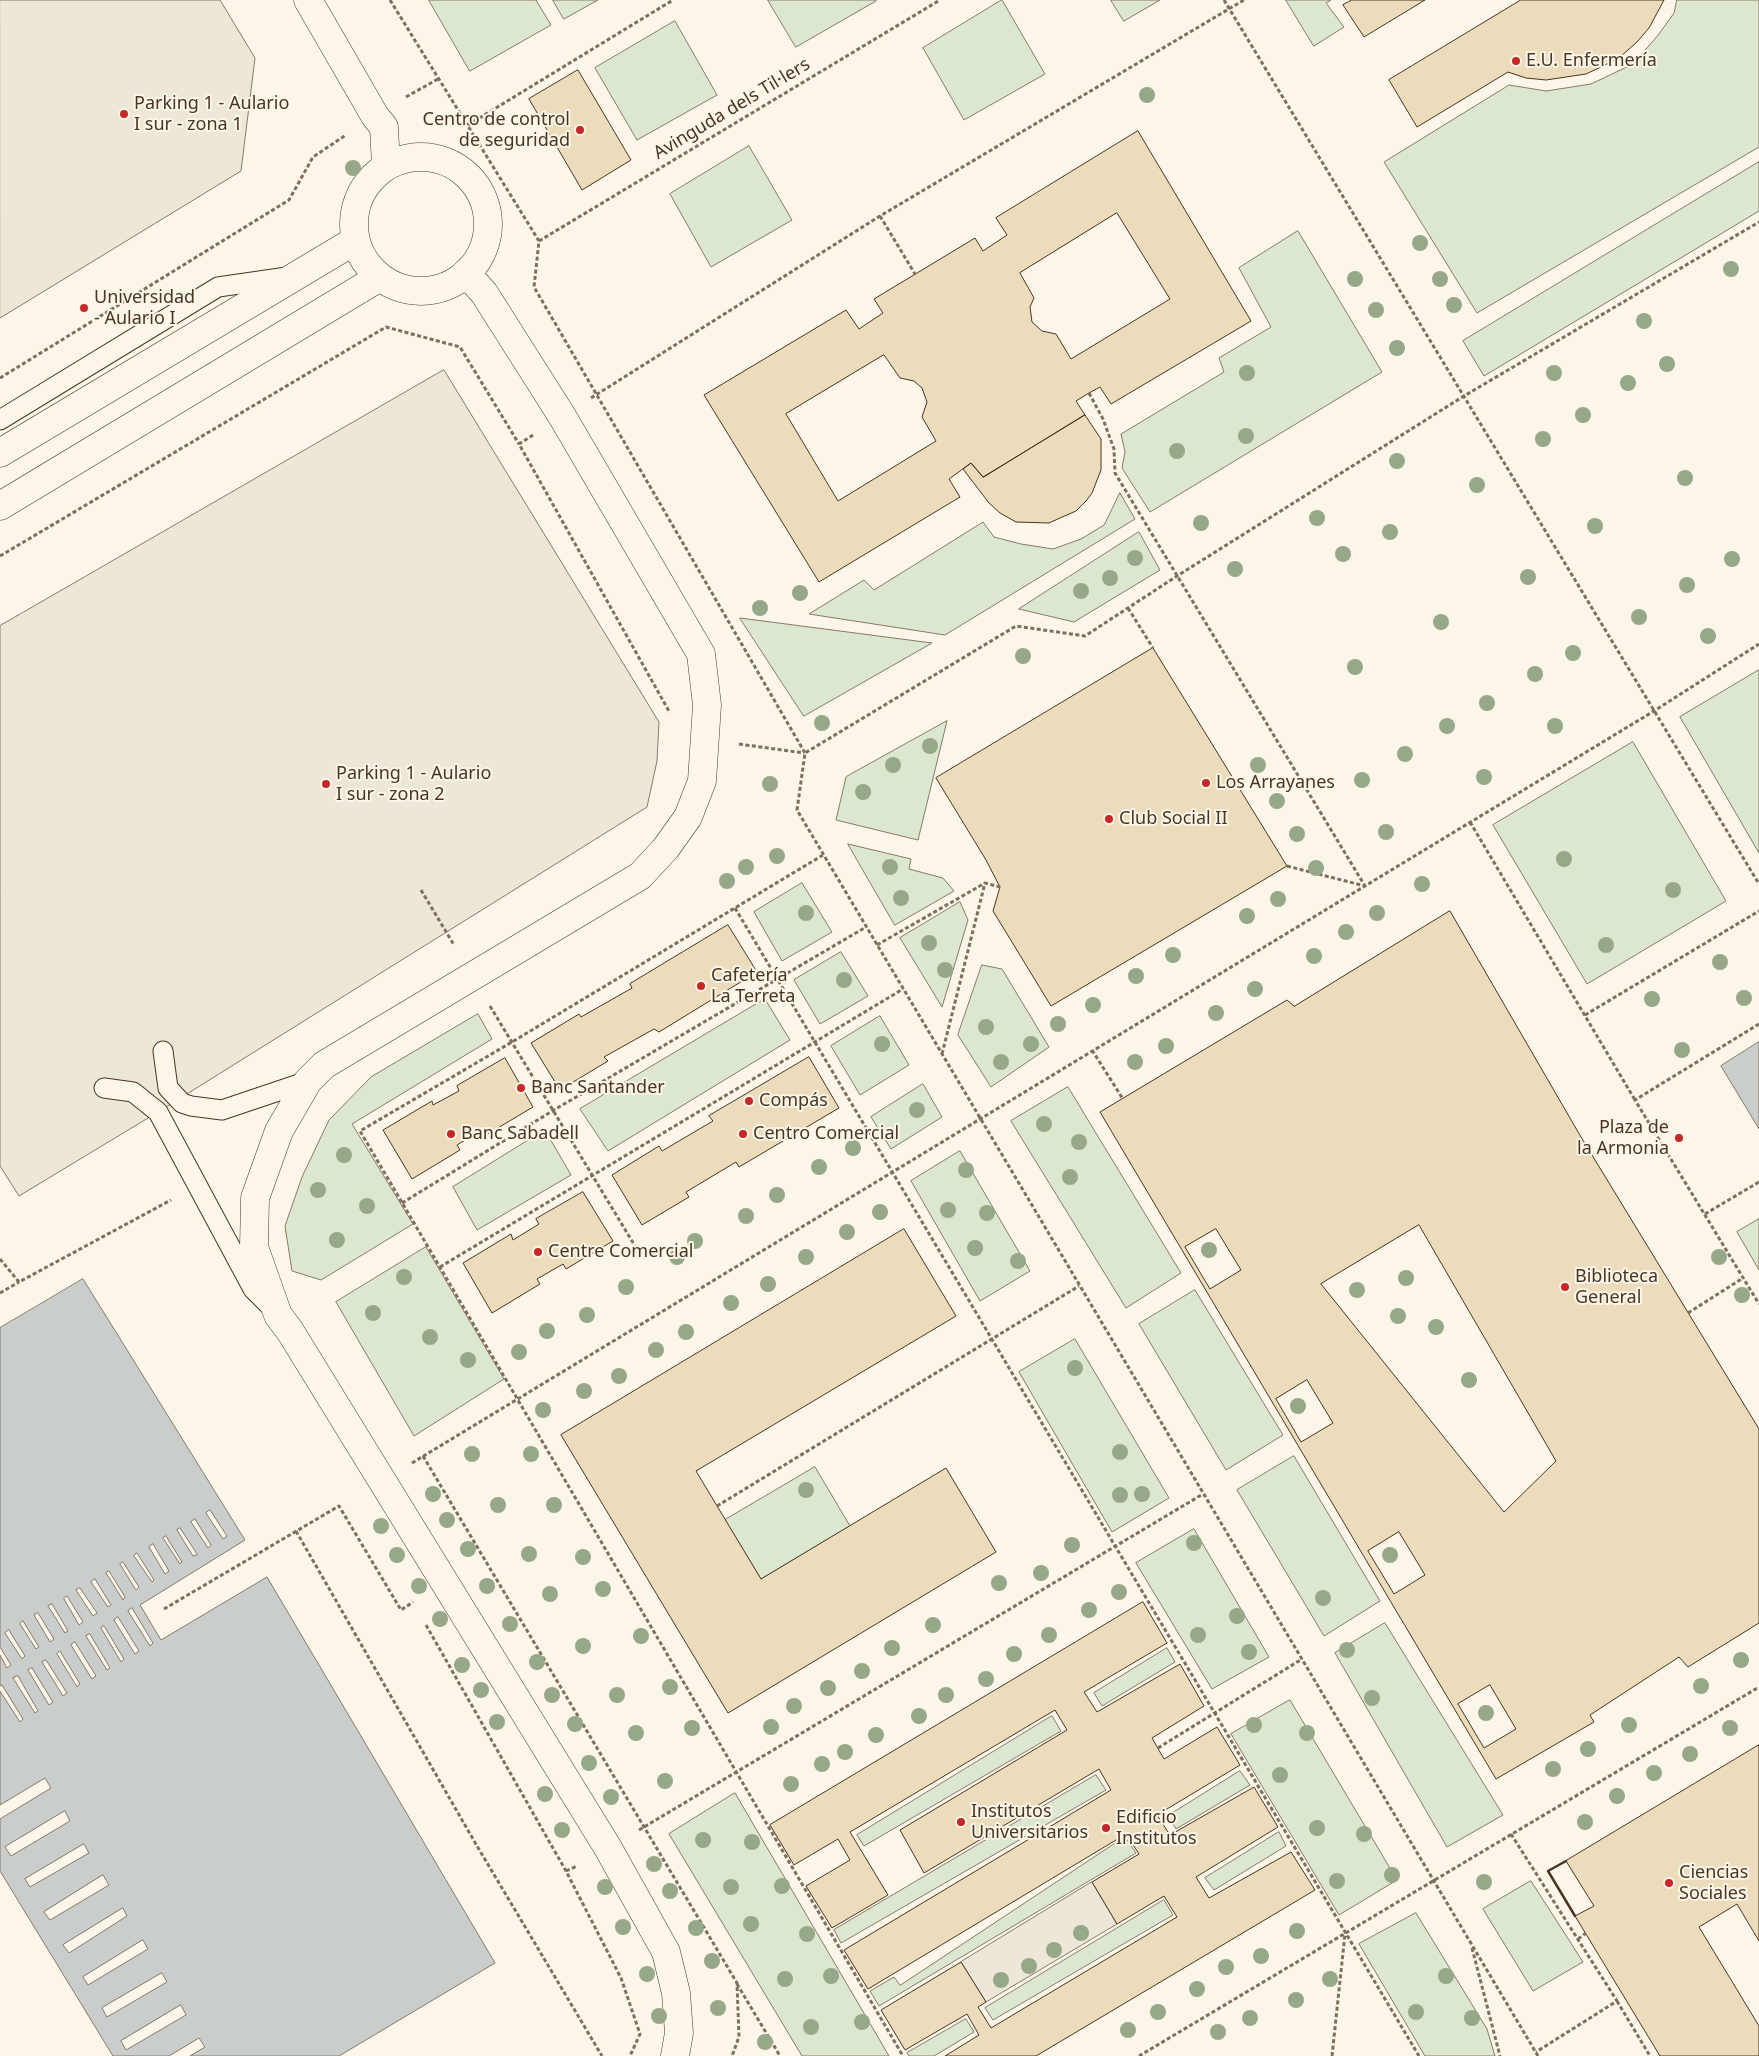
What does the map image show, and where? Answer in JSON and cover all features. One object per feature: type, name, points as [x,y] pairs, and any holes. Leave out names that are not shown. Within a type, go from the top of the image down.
[{"type":"street","points":[[308,0],[380,122],[424,156]]},
{"type":"street","points":[[380,122],[386,166]]},
{"type":"street","points":[[424,156],[447,162],[464,172],[478,188],[486,207],[488,229],[474,263],[457,280],[438,289],[416,291],[396,286],[380,277],[364,259],[356,240],[354,218],[360,197],[371,180],[386,166],[410,157],[424,156]]},
{"type":"street","points":[[0,453],[356,240]]},
{"type":"street","points":[[474,263],[484,293],[562,416],[701,654],[707,705],[702,781],[688,817],[666,848],[640,876],[324,1065],[308,1082],[279,1131],[255,1198],[254,1247],[278,1315],[608,1848],[666,1952],[677,2003],[679,2033],[675,2056]]},
{"type":"street","points":[[0,506],[380,277]]},
{"type":"lane","points":[[0,420],[218,287],[296,276]]},
{"type":"lane","points":[[163,1052],[168,1088],[182,1103],[191,1106],[222,1110],[308,1082]]},
{"type":"lane","points":[[104,1088],[133,1092],[158,1112],[254,1289],[278,1315]]},
{"type":"path","points":[[390,0],[539,241],[534,287],[805,753],[796,810],[1537,2054],[1616,2001]]},
{"type":"path","points":[[468,125],[674,0]]},
{"type":"path","name":"Avinguda dels Til·lers","points":[[539,241],[940,0]]},
{"type":"path","points":[[1224,0],[1759,884]]},
{"type":"path","points":[[519,444],[880,216],[1244,0]]},
{"type":"path","points":[[0,378],[289,200],[313,157],[380,122],[438,79]]},
{"type":"path","points":[[880,216],[915,274]]},
{"type":"path","points":[[805,753],[1016,626],[1085,636],[1464,396],[1759,222]]},
{"type":"path","points":[[0,556],[386,328],[460,347],[519,444],[673,719]]},
{"type":"path","points":[[1089,393],[1103,419],[1114,449],[1115,472],[1365,886]]},
{"type":"path","points":[[1128,608],[1153,648]]},
{"type":"path","points":[[780,2056],[423,1456],[1654,711],[1759,644]]},
{"type":"path","points":[[1470,822],[1759,1304]]},
{"type":"path","points":[[823,855],[360,1131],[903,2056]]},
{"type":"path","points":[[1287,866],[1365,886]]},
{"type":"path","points":[[877,945],[985,883],[1000,887]]},
{"type":"path","points":[[942,1054],[985,883]]},
{"type":"path","points":[[420,890],[457,950]]},
{"type":"path","points":[[735,908],[1419,2056]]},
{"type":"path","points":[[1585,1015],[1759,911]]},
{"type":"path","points":[[402,1203],[554,1110],[866,927]]},
{"type":"path","points":[[440,1267],[903,990]]},
{"type":"path","points":[[486,998],[635,1246]]},
{"type":"path","points":[[1635,1100],[1759,1024]]},
{"type":"path","points":[[1092,1050],[1123,1099]]},
{"type":"path","points":[[1705,1214],[1759,1182]]},
{"type":"path","points":[[167,1192],[176,1208]]},
{"type":"path","points":[[0,1293],[171,1200]]},
{"type":"path","points":[[0,1259],[19,1282]]},
{"type":"path","points":[[1688,1313],[1743,1278]]},
{"type":"path","points":[[717,1506],[1079,1286]]},
{"type":"path","points":[[637,1830],[1203,1494]]},
{"type":"path","points":[[164,1609],[339,1506],[401,1610],[413,1602],[408,1594]]},
{"type":"path","points":[[296,1531],[477,1846],[602,2056]]},
{"type":"path","points":[[423,1620],[566,1871],[621,1978],[640,2034],[630,2056]]},
{"type":"path","points":[[1158,1748],[1302,1660]]},
{"type":"path","points":[[1139,2056],[1759,1687]]},
{"type":"path","points":[[1511,1834],[1650,2056]]},
{"type":"path","points":[[1332,2056],[1345,1933]]},
{"type":"path","points":[[1578,1939],[1586,1933]]},
{"type":"path","points":[[1470,1942],[1500,2056]]},
{"type":"path","points":[[732,2056],[739,2037],[737,1984]]},
{"type":"green space","points":[[429,0],[536,0],[551,25],[470,71]]},
{"type":"green space","points":[[553,0],[598,0],[564,19]]},
{"type":"green space","points":[[768,0],[876,0],[876,1],[796,47]]},
{"type":"green space","points":[[1002,0],[1045,74],[964,120],[923,48]]},
{"type":"green space","points":[[1111,0],[1160,0],[1124,21]]},
{"type":"green space","points":[[1286,0],[1331,0],[1326,3],[1344,27],[1314,46]]},
{"type":"green space","points":[[1677,0],[1759,0],[1759,147],[1477,313],[1384,162],[1509,85],[1546,91],[1591,84],[1633,64],[1674,13]]},
{"type":"green space","points":[[675,21],[717,95],[637,140],[595,68]]},
{"type":"green space","points":[[749,146],[792,220],[711,267],[670,194]]},
{"type":"green space","points":[[1759,162],[1759,211],[1484,376],[1463,341]]},
{"type":"green space","points":[[1298,231],[1382,372],[1150,512],[1122,468],[1125,452],[1121,434],[1224,372],[1219,358],[1271,327],[1239,268]]},
{"type":"green space","points":[[1120,493],[1135,519],[945,635],[809,614],[864,580],[874,590],[983,522],[994,537],[1021,544],[1053,549],[1081,539],[1104,525]]},
{"type":"green space","points":[[1139,532],[1160,570],[1074,622],[1019,609]]},
{"type":"green space","points":[[740,618],[932,643],[804,716]]},
{"type":"green space","points":[[1759,670],[1759,853],[1680,717]]},
{"type":"green space","points":[[947,721],[918,840],[836,820],[846,777]]},
{"type":"green space","points":[[1633,742],[1726,901],[1587,984],[1493,825]]},
{"type":"green space","points":[[848,844],[911,859],[909,869],[943,878],[954,891],[895,925]]},
{"type":"green space","points":[[802,883],[832,932],[782,961],[754,912]]},
{"type":"green space","points":[[960,902],[968,920],[942,1007],[900,938]]},
{"type":"green space","points":[[841,952],[868,996],[820,1024],[794,980]]},
{"type":"green space","points":[[982,965],[1002,969],[1049,1047],[991,1087],[958,1035]]},
{"type":"green space","points":[[765,999],[790,1040],[608,1151],[580,1109]]},
{"type":"green space","points":[[478,1014],[492,1039],[352,1124],[413,1224],[321,1280],[292,1271],[285,1226],[302,1177],[329,1120],[371,1077]]},
{"type":"green space","points":[[880,1016],[909,1065],[860,1095],[831,1046]]},
{"type":"green space","points":[[923,1084],[942,1117],[891,1149],[871,1117]]},
{"type":"green space","points":[[1068,1087],[1181,1273],[1126,1308],[1011,1121]]},
{"type":"green space","points":[[545,1130],[571,1175],[477,1230],[453,1187]]},
{"type":"green space","points":[[960,1151],[1030,1271],[980,1301],[911,1181]]},
{"type":"green space","points":[[1759,1219],[1759,1270],[1737,1232]]},
{"type":"green space","points":[[426,1247],[504,1379],[414,1436],[336,1302]]},
{"type":"green space","points":[[1195,1290],[1283,1435],[1226,1470],[1139,1324]]},
{"type":"green space","points":[[1075,1339],[1169,1498],[1112,1532],[1019,1372]]},
{"type":"green space","points":[[1294,1456],[1380,1601],[1324,1636],[1237,1490]]},
{"type":"green space","points":[[815,1467],[850,1526],[761,1579],[725,1520]]},
{"type":"green space","points":[[1194,1529],[1269,1657],[1212,1689],[1136,1563]]},
{"type":"green space","points":[[1385,1623],[1503,1815],[1447,1847],[1335,1653]]},
{"type":"green space","points":[[1167,1648],[1175,1662],[1102,1706],[1094,1693]]},
{"type":"green space","points":[[1290,1700],[1397,1880],[1339,1915],[1231,1734]]},
{"type":"green space","points":[[1052,1716],[1061,1731],[864,1846],[857,1835]]},
{"type":"green space","points":[[1240,1771],[1250,1785],[1176,1829],[1168,1816]]},
{"type":"green space","points":[[1096,1775],[1106,1790],[841,1943],[834,1930]]},
{"type":"green space","points":[[735,1793],[889,2056],[802,2056],[669,1834]]},
{"type":"green space","points":[[1279,1832],[1286,1846],[1214,1890],[1205,1878]]},
{"type":"green space","points":[[1125,1837],[1136,1853],[879,2006],[870,1991],[894,1977],[900,1985]]},
{"type":"green space","points":[[1531,1881],[1583,1962],[1533,1991],[1483,1909]]},
{"type":"green space","points":[[1164,1900],[1173,1915],[993,2020],[985,2008]]},
{"type":"green space","points":[[1416,1913],[1487,2029],[1495,2056],[1425,2056],[1359,1944]]},
{"type":"green space","points":[[966,2019],[974,2032],[934,2056],[909,2056],[907,2053]]},
{"type":"shaded area","name":"Parking 1 - Aulario I sur - zona 1","points":[[0,0],[220,0],[255,58],[241,171],[0,318]]},
{"type":"shaded area","name":"Parking 1 - Aulario I sur - zona 2","points":[[444,370],[659,722],[657,761],[647,807],[158,1112],[19,1196],[0,1166],[0,626]]},
{"type":"shaded area","points":[[1759,1042],[1759,1129],[1721,1066]]},
{"type":"shaded area","points":[[83,1279],[245,1540],[140,1605],[161,1640],[267,1577],[495,1963],[339,2056],[190,2056],[205,2047],[199,2038],[169,2056],[113,2056],[0,1871],[0,1819],[51,1788],[45,1778],[0,1805],[0,1691],[20,1722],[23,1719],[2,1685],[0,1686],[0,1655],[7,1668],[11,1665],[0,1647],[0,1328]],"holes":[[[210,1510],[227,1536],[223,1539],[206,1513]],[[195,1519],[211,1545],[208,1548],[191,1522]],[[180,1528],[197,1554],[193,1556],[177,1530]],[[166,1536],[182,1562],[180,1564],[163,1538]],[[153,1544],[169,1571],[165,1574],[149,1547]],[[137,1553],[154,1580],[152,1582],[134,1556]],[[123,1562],[139,1587],[136,1590],[120,1564]],[[109,1571],[125,1597],[123,1600],[106,1573]],[[95,1579],[111,1605],[108,1607],[91,1582]],[[80,1588],[97,1613],[93,1616],[76,1590]],[[67,1596],[83,1622],[79,1625],[64,1599]],[[52,1604],[68,1631],[65,1633],[48,1606]],[[132,1608],[153,1643],[150,1646],[128,1611]],[[38,1613],[54,1639],[50,1642],[34,1615]],[[118,1617],[139,1651],[135,1654],[114,1620]],[[23,1621],[39,1647],[36,1649],[20,1624]],[[104,1626],[124,1659],[121,1662],[101,1628]],[[9,1630],[25,1656],[22,1659],[5,1633]],[[90,1634],[110,1668],[107,1670],[86,1636]],[[75,1642],[96,1676],[92,1679],[71,1645]],[[60,1651],[80,1684],[77,1687],[57,1654]],[[46,1660],[67,1693],[63,1696],[42,1662]],[[32,1668],[53,1702],[49,1705],[28,1670]],[[18,1676],[38,1711],[35,1713],[13,1678]],[[65,1811],[70,1821],[11,1856],[5,1847]],[[84,1844],[89,1853],[30,1887],[25,1879]],[[103,1875],[109,1885],[50,1920],[44,1912]],[[123,1908],[127,1916],[69,1953],[63,1945]],[[143,1940],[148,1949],[88,1985],[83,1977]],[[162,1973],[167,1982],[107,2017],[102,2008]],[[181,2005],[186,2015],[126,2050],[121,2041]]]},
{"type":"shaded area","points":[[1092,1882],[1117,1924],[986,2002],[961,1962]]},
{"type":"building","points":[[1352,0],[1425,0],[1364,37],[1343,5]]},
{"type":"building","name":"E.U. Enfermería","points":[[1521,0],[1664,0],[1649,28],[1637,42],[1620,57],[1603,66],[1586,74],[1546,80],[1526,78],[1508,72],[1417,127],[1389,80]]},
{"type":"building","name":"Centro de control de seguridad","points":[[578,70],[631,160],[582,190],[529,99]]},
{"type":"building","points":[[1138,131],[1251,321],[1111,404],[1100,387],[1089,393],[1076,401],[1085,415],[983,477],[971,463],[949,479],[960,497],[819,582],[704,395],[846,310],[859,329],[883,313],[874,299],[975,238],[983,251],[1007,235],[996,218]],"holes":[[[1117,213],[1170,299],[1071,359],[1056,334],[1042,331],[1032,322],[1030,307],[1034,298],[1020,273]],[[884,355],[900,378],[914,381],[922,388],[927,402],[922,417],[936,441],[838,501],[786,414]]]},
{"type":"building","points":[[1085,415],[1101,439],[1101,470],[1092,493],[1086,501],[1076,511],[1049,523],[1016,522],[1000,513],[989,503],[963,469],[971,463],[983,477]]},
{"type":"building","name":"Club Social II","points":[[1153,648],[1287,866],[1051,1006],[993,911],[1000,887],[986,860],[936,778]]},
{"type":"building","points":[[1450,911],[1581,1137],[1759,1429],[1759,1623],[1688,1667],[1679,1657],[1590,1715],[1594,1722],[1496,1779],[1100,1112],[1287,1000],[1294,1006]],"holes":[[[1419,1225],[1556,1461],[1504,1512],[1321,1284]],[[1216,1229],[1241,1270],[1210,1289],[1185,1247]],[[1307,1380],[1333,1423],[1301,1442],[1276,1399]],[[1399,1532],[1425,1575],[1394,1594],[1368,1551]],[[1490,1685],[1516,1729],[1484,1748],[1458,1704]]]},
{"type":"building","points":[[728,925],[757,972],[659,1032],[654,1029],[604,1057],[608,1061],[560,1090],[531,1043],[579,1014],[581,1017],[632,988],[630,984]]},
{"type":"building","name":"Centro Comercial","points":[[809,1057],[839,1108],[739,1167],[736,1162],[686,1192],[689,1197],[642,1225],[612,1175],[659,1146],[662,1151],[713,1121],[709,1116]]},
{"type":"building","points":[[505,1058],[533,1107],[486,1135],[482,1130],[457,1145],[460,1150],[412,1179],[383,1130],[432,1101],[433,1105],[459,1091],[457,1086]]},
{"type":"building","name":"Centre Comercial","points":[[583,1192],[613,1241],[566,1269],[563,1264],[537,1279],[540,1284],[492,1313],[463,1263],[511,1234],[513,1240],[539,1224],[536,1219]]},
{"type":"building","points":[[904,1229],[956,1316],[696,1471],[761,1579],[946,1468],[996,1552],[728,1713],[561,1435]]},
{"type":"building","name":"Edificio Institutos","points":[[1143,1602],[1167,1643],[1084,1692],[1097,1712],[1180,1664],[1204,1706],[1152,1738],[1164,1759],[1217,1727],[1240,1765],[1157,1815],[1170,1835],[1254,1787],[1278,1827],[1196,1877],[1209,1898],[1291,1852],[1315,1890],[1036,2056],[945,2056],[979,2035],[967,2014],[905,2050],[881,2010],[961,1962],[986,2002],[978,2007],[991,2028],[1177,1917],[1164,1896],[1117,1924],[1092,1882],[1139,1854],[1126,1834],[868,1989],[844,1950],[1111,1790],[1099,1769],[924,1873],[900,1830],[1067,1730],[1055,1710],[850,1832],[888,1895],[832,1928],[806,1886],[850,1860],[838,1839],[794,1865],[770,1825]]},
{"type":"building","name":"Ciencias Sociales","points":[[1759,1745],[1759,1941],[1737,1904],[1699,1927],[1759,2026],[1759,2056],[1660,2056],[1575,1916],[1594,1906],[1566,1861]]},
{"type":"wall","points":[[1566,1861],[1548,1871],[1575,1916]]},
{"type":"place","name":"E.U. Enfermería","points":[[1516,61]]},
{"type":"place","name":"Parking 1 - Aulario I sur - zona 1","points":[[124,114]]},
{"type":"place","name":"Centro de control de seguridad","points":[[580,130]]},
{"type":"place","name":"Universidad - Aulario I","points":[[84,308]]},
{"type":"place","name":"Los Arrayanes","points":[[1206,783]]},
{"type":"place","name":"Parking 1 - Aulario I sur - zona 2","points":[[326,784]]},
{"type":"place","name":"Club Social II","points":[[1109,819]]},
{"type":"place","name":"Cafetería La Terreta","points":[[701,986]]},
{"type":"place","name":"Banc Santander","points":[[521,1088]]},
{"type":"place","name":"Compás","points":[[749,1101]]},
{"type":"place","name":"Banc Sabadell","points":[[451,1134]]},
{"type":"place","name":"Centro Comercial","points":[[743,1134]]},
{"type":"place","name":"Plaza de la Armonia","points":[[1679,1138]]},
{"type":"place","name":"Centre Comercial","points":[[538,1252]]},
{"type":"place","name":"Biblioteca General","points":[[1565,1287]]},
{"type":"place","name":"Institutos Universitarios","points":[[961,1822]]},
{"type":"place","name":"Edificio Institutos","points":[[1106,1828]]},
{"type":"place","name":"Ciencias Sociales","points":[[1669,1883]]}]
